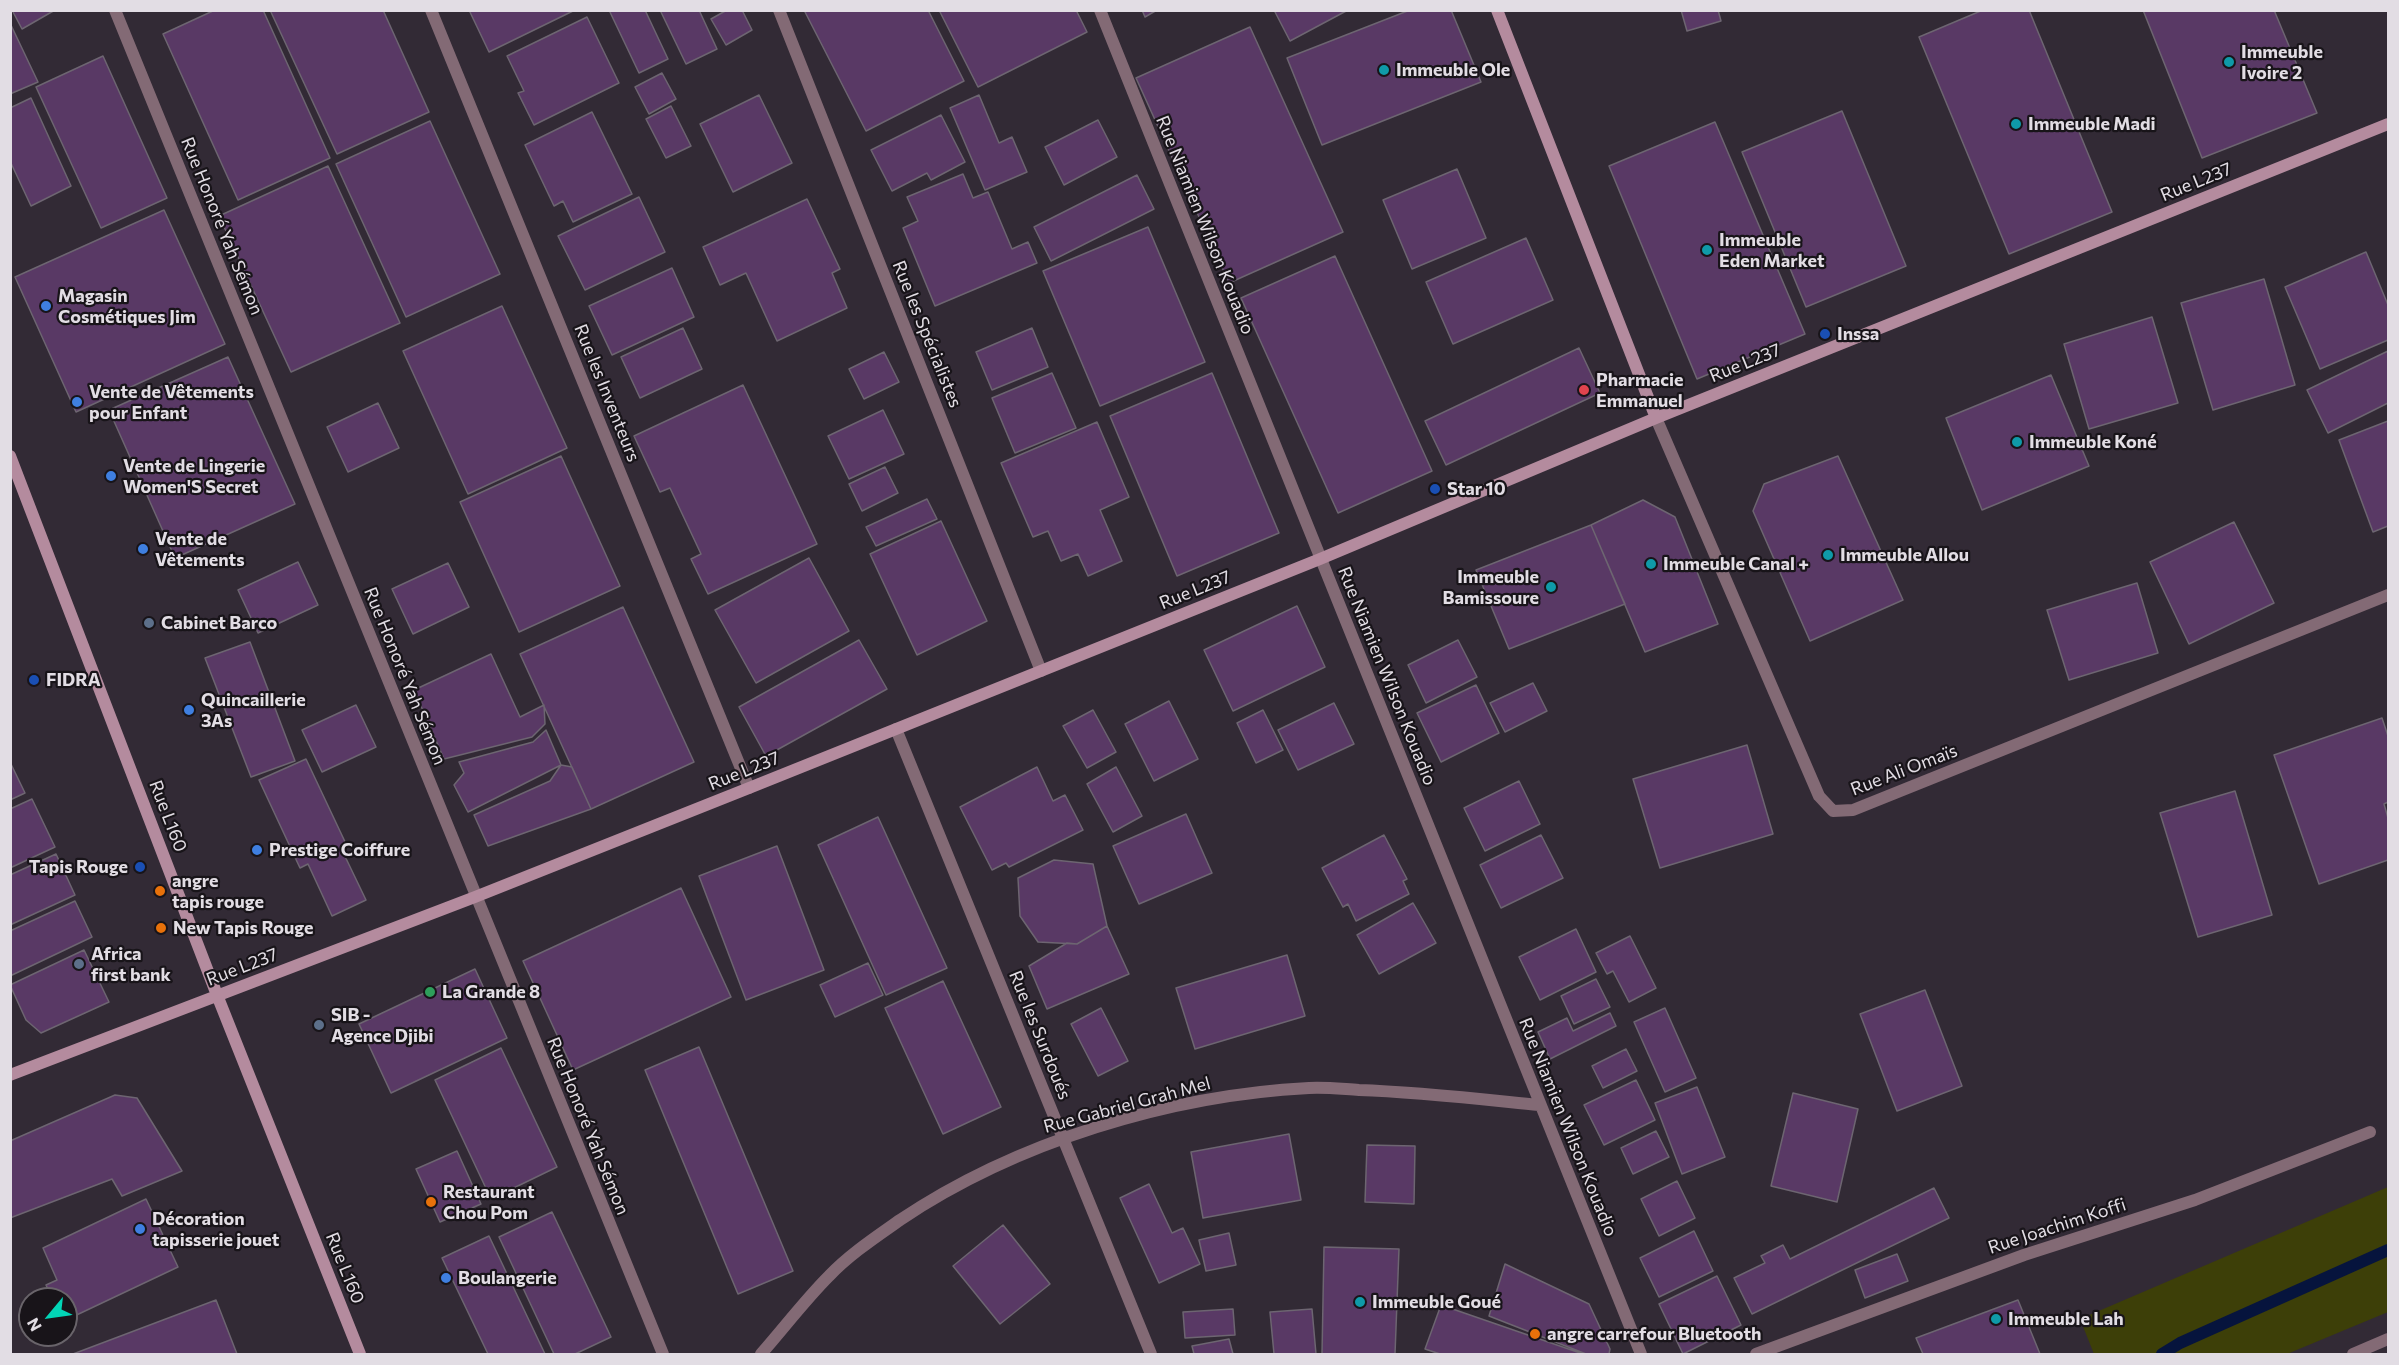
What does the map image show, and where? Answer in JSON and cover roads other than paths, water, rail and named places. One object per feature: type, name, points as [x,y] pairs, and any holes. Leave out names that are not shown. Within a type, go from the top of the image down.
[{"type":"street","name":"Rue Honoré Yah Sémon","points":[[115,10],[663,1354]]},
{"type":"street","name":"Rue les Inventeurs","points":[[431,10],[749,788]]},
{"type":"street","name":"Rue les Spécialistes","points":[[779,10],[1041,671]]},
{"type":"street","name":"Rue Niamien Wilson Kouadio","points":[[1100,10],[1641,1354]]},
{"type":"street","points":[[1497,10],[1656,418]]},
{"type":"street","name":"Rue L237","points":[[10,1075],[475,897],[749,788],[1320,559],[1656,418],[2388,124]]},
{"type":"street","name":"Rue Ali Omaïs","points":[[1656,418],[1819,796],[1833,812],[1853,810],[2388,595]]},
{"type":"street","name":"Rue L160","points":[[10,456],[217,995],[360,1354]]},
{"type":"street","name":"Rue les Surdoués","points":[[896,729],[1151,1354]]},
{"type":"street","name":"Rue Gabriel Grah Mel","points":[[761,1354],[830,1275],[871,1240],[931,1199],[978,1173],[1062,1138],[1165,1110],[1210,1101],[1310,1088],[1395,1091],[1539,1105]]},
{"type":"street","name":"Rue Joachim Koffi","points":[[1756,1354],[2024,1255],[2195,1200],[2370,1132]]},
{"type":"street","points":[[2353,1354],[2388,1339]]},
{"type":"waterway","points":[[2162,1354],[2180,1343],[2388,1250]]},
{"type":"place","name":"Immeuble Ivoire 2","points":[[2229,62]]},
{"type":"place","name":"Immeuble Ole","points":[[1384,70]]},
{"type":"place","name":"Immeuble Madi","points":[[2016,124]]},
{"type":"place","name":"Immeuble Eden Market","points":[[1707,250]]},
{"type":"place","name":"Magasin Cosmétiques Jim","points":[[46,306]]},
{"type":"place","name":"Inssa","points":[[1825,334]]},
{"type":"place","name":"Pharmacie Emmanuel","points":[[1584,390]]},
{"type":"place","name":"Vente de Vêtements pour Enfant","points":[[77,402]]},
{"type":"place","name":"Immeuble Koné","points":[[2017,442]]},
{"type":"place","name":"Vente de Lingerie Women'S Secret","points":[[111,476]]},
{"type":"place","name":"Star 10","points":[[1435,489]]},
{"type":"place","name":"Vente de Vêtements","points":[[143,549]]},
{"type":"place","name":"Immeuble Allou","points":[[1828,555]]},
{"type":"place","name":"Immeuble Canal +","points":[[1651,564]]},
{"type":"place","name":"Immeuble Bamissoure","points":[[1551,587]]},
{"type":"place","name":"Cabinet Barco","points":[[149,623]]},
{"type":"place","name":"FIDRA","points":[[34,680]]},
{"type":"place","name":"Quincaillerie 3As","points":[[189,710]]},
{"type":"place","name":"Prestige Coiffure","points":[[257,850]]},
{"type":"place","name":"Tapis Rouge","points":[[140,867]]},
{"type":"place","name":"angre tapis rouge","points":[[160,891]]},
{"type":"place","name":"New Tapis Rouge","points":[[161,928]]},
{"type":"place","name":"Africa first bank","points":[[79,964]]},
{"type":"place","name":"La Grande 8","points":[[430,992]]},
{"type":"place","name":"SIB - Agence Djibi","points":[[319,1025]]},
{"type":"place","name":"Restaurant Chou Pom","points":[[431,1202]]},
{"type":"place","name":"Décoration tapisserie jouet","points":[[140,1229]]},
{"type":"place","name":"Boulangerie","points":[[446,1278]]},
{"type":"place","name":"Immeuble Goué","points":[[1360,1302]]},
{"type":"place","name":"Immeuble Lah","points":[[1996,1319]]},
{"type":"place","name":"angre carrefour Bluetooth","points":[[1535,1334]]}]
